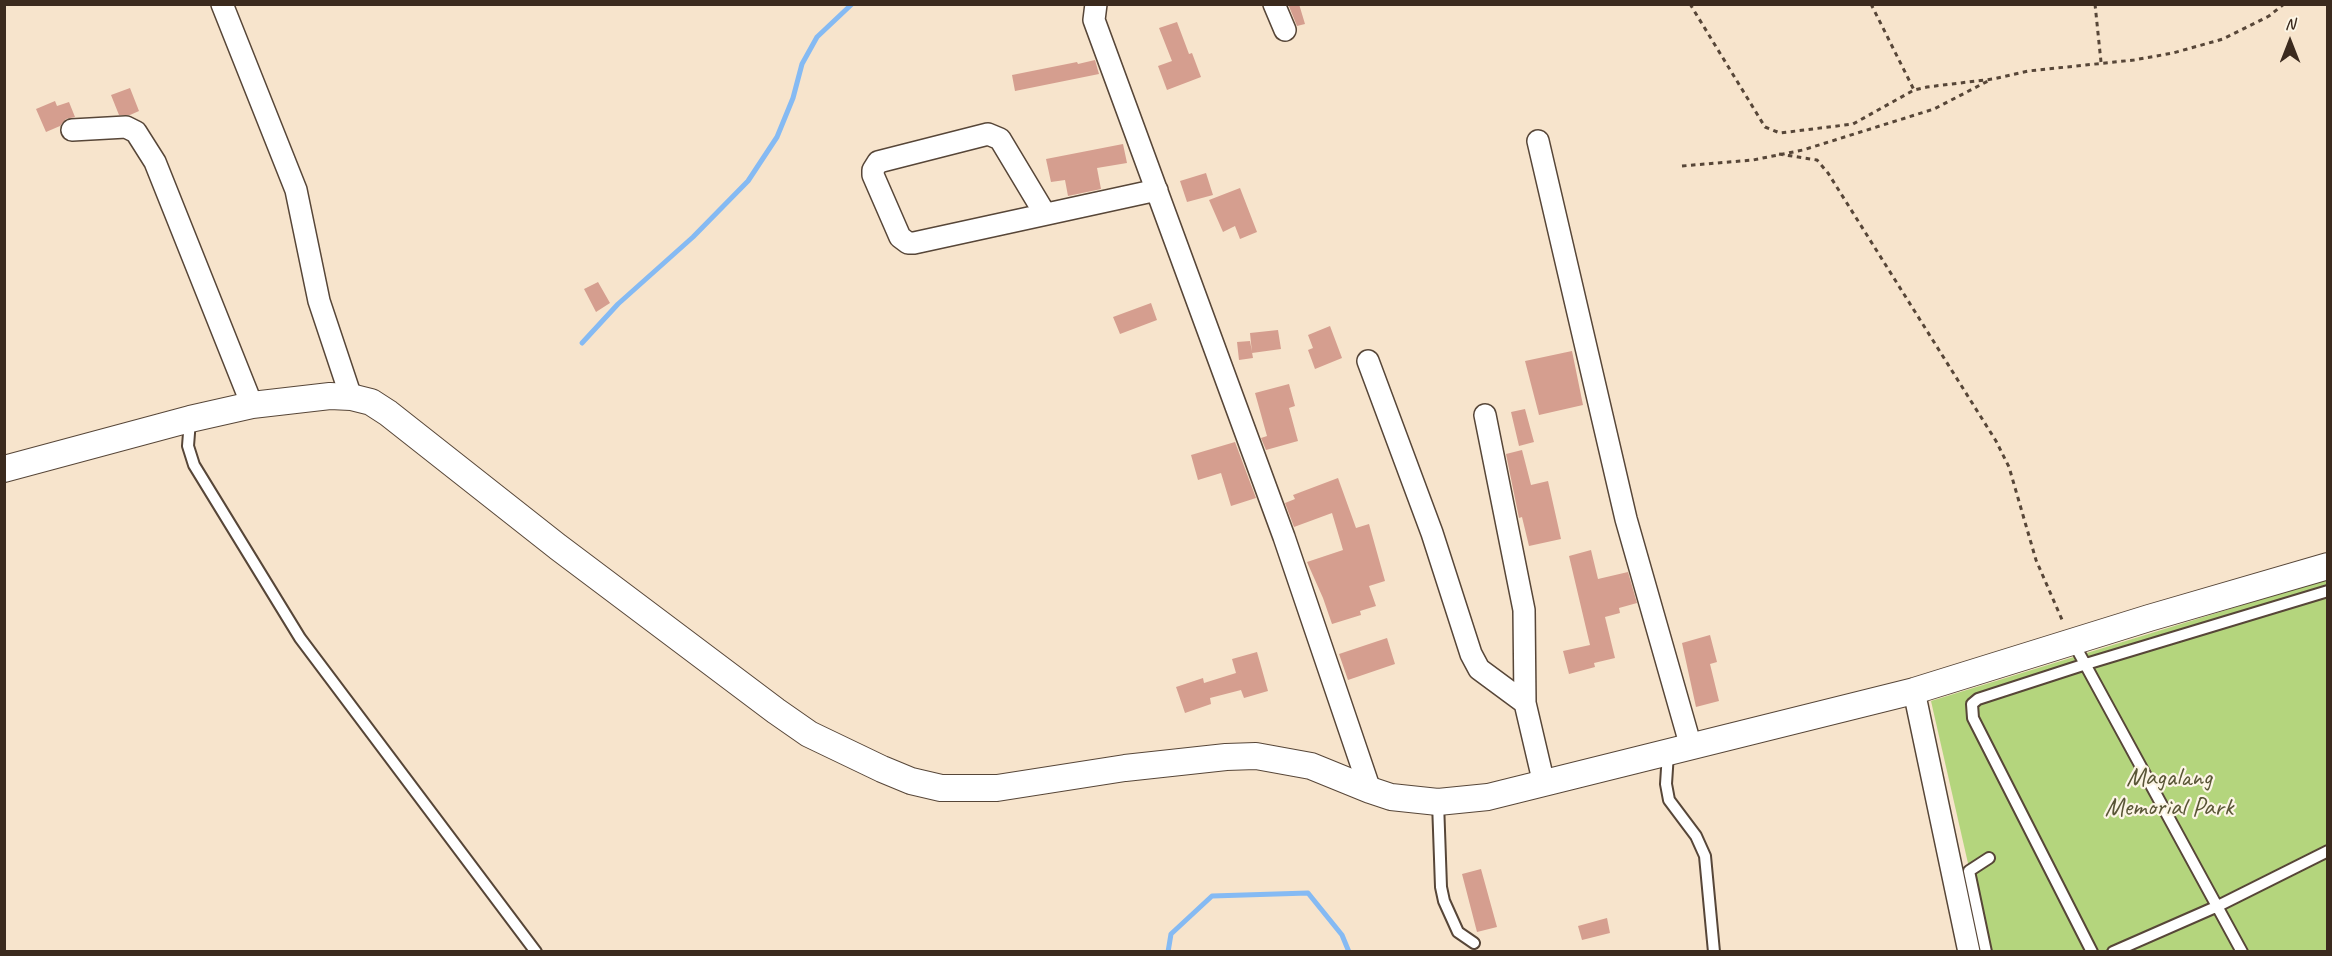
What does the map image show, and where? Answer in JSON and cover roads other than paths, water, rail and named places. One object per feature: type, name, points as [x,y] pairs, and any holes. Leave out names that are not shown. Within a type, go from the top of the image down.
[{"type":"street","points":[[222,4],[296,190],[319,302],[351,397]]},
{"type":"street","points":[[1096,4],[1094,20],[1125,110],[1157,190],[1284,537],[1370,790]]},
{"type":"street","points":[[1274,4],[1285,30]]},
{"type":"street","points":[[72,130],[126,127],[136,132],[154,162],[252,405]]},
{"type":"street","points":[[1045,214],[1000,139],[988,134],[878,162],[873,170],[873,175],[900,237],[908,243],[1045,214],[1157,190]]},
{"type":"street","points":[[1538,141],[1680,750]]},
{"type":"street","points":[[1368,361],[1432,533],[1471,654],[1479,669],[1525,703]]},
{"type":"street","points":[[4,469],[190,419],[252,405],[306,397],[351,397],[371,402],[776,711],[819,738],[902,777],[941,788],[997,788],[1125,768],[1256,756],[1311,766],[1391,797],[1438,802],[1488,797],[1914,691],[2073,641],[2328,567]]},
{"type":"street","points":[[1485,415],[1524,610],[1525,703],[1544,784]]},
{"type":"street","points":[[1914,691],[1969,951]]},
{"type":"lane","points":[[190,419],[188,446],[194,465],[300,638],[536,951]]},
{"type":"lane","points":[[2092,951],[1973,718],[1972,704],[1978,699],[2086,664],[2328,591]]},
{"type":"lane","points":[[2073,641],[2242,951]]},
{"type":"lane","points":[[1680,750],[1666,784],[1669,800],[1696,836],[1705,856],[1714,951]]},
{"type":"lane","points":[[1438,802],[1441,887],[1444,901],[1458,932],[1474,943]]},
{"type":"lane","points":[[2113,951],[2218,906],[2328,850]]},
{"type":"lane","points":[[1986,951],[1969,870],[1989,858]]},
{"type":"waterway","points":[[582,343],[618,304],[693,237],[748,181],[777,137],[793,98],[802,64],[817,37],[852,4]]},
{"type":"waterway","points":[[1168,952],[1171,934],[1212,896],[1308,893],[1342,935],[1349,952]]},
{"type":"park label","name":"Magalang Memorial Park","points":[[2169,793]]}]
